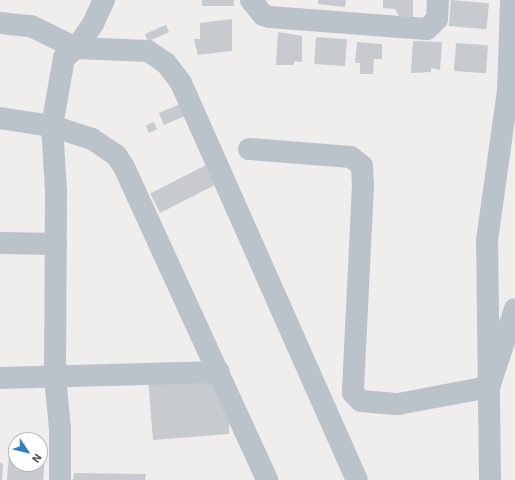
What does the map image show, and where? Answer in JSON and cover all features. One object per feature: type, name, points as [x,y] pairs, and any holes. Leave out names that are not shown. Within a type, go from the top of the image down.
[{"type":"street","points":[[60,480],[60,429],[55,377],[56,244],[52,126],[64,58],[76,48],[93,24],[104,0]]},
{"type":"street","points":[[251,0],[263,14],[270,17],[427,29],[437,19],[438,0]]},
{"type":"street","points":[[490,480],[487,240],[511,92],[511,0]]},
{"type":"street","points":[[0,23],[31,26],[76,48],[148,51],[166,64],[181,83],[357,480]]},
{"type":"street","points":[[0,118],[52,126],[92,139],[116,155],[124,167],[219,372],[267,480]]},
{"type":"street","points":[[249,149],[351,157],[362,166],[363,185],[353,393],[361,401],[398,404],[489,386]]},
{"type":"street","points":[[0,243],[56,244]]},
{"type":"street","points":[[489,386],[515,309]]},
{"type":"street","points":[[0,378],[219,372]]},
{"type":"building","points":[[202,0],[234,0],[234,6],[202,6]]},
{"type":"building","points":[[318,0],[346,0],[345,7],[318,4]]},
{"type":"building","points":[[383,0],[413,0],[413,17],[399,16],[395,9],[383,8]]},
{"type":"building","points":[[451,0],[489,3],[487,29],[449,26]]},
{"type":"building","points":[[232,19],[232,51],[198,55],[194,39],[200,39],[200,23]]},
{"type":"building","points":[[166,25],[169,32],[148,41],[145,34]]},
{"type":"building","points":[[278,32],[302,36],[302,62],[295,61],[293,65],[276,65]]},
{"type":"building","points":[[316,37],[347,39],[345,66],[314,64]]},
{"type":"building","points":[[413,41],[442,42],[440,70],[431,68],[431,72],[411,73]]},
{"type":"building","points":[[357,42],[382,44],[382,59],[374,59],[373,74],[360,74],[360,63],[355,63]]},
{"type":"building","points":[[456,43],[488,45],[486,73],[454,71]]},
{"type":"building","points":[[180,104],[185,116],[164,125],[159,113]]},
{"type":"building","points":[[154,122],[157,129],[149,133],[146,126]]},
{"type":"building","points":[[208,164],[218,184],[160,213],[150,194]]},
{"type":"building","points":[[215,375],[230,403],[229,434],[153,440],[148,378]]},
{"type":"building","points":[[0,463],[3,464],[2,480],[0,480]]},
{"type":"building","points":[[8,468],[8,472],[44,472],[43,480],[7,480]]},
{"type":"building","points":[[74,473],[146,474],[145,480],[73,480]]}]
